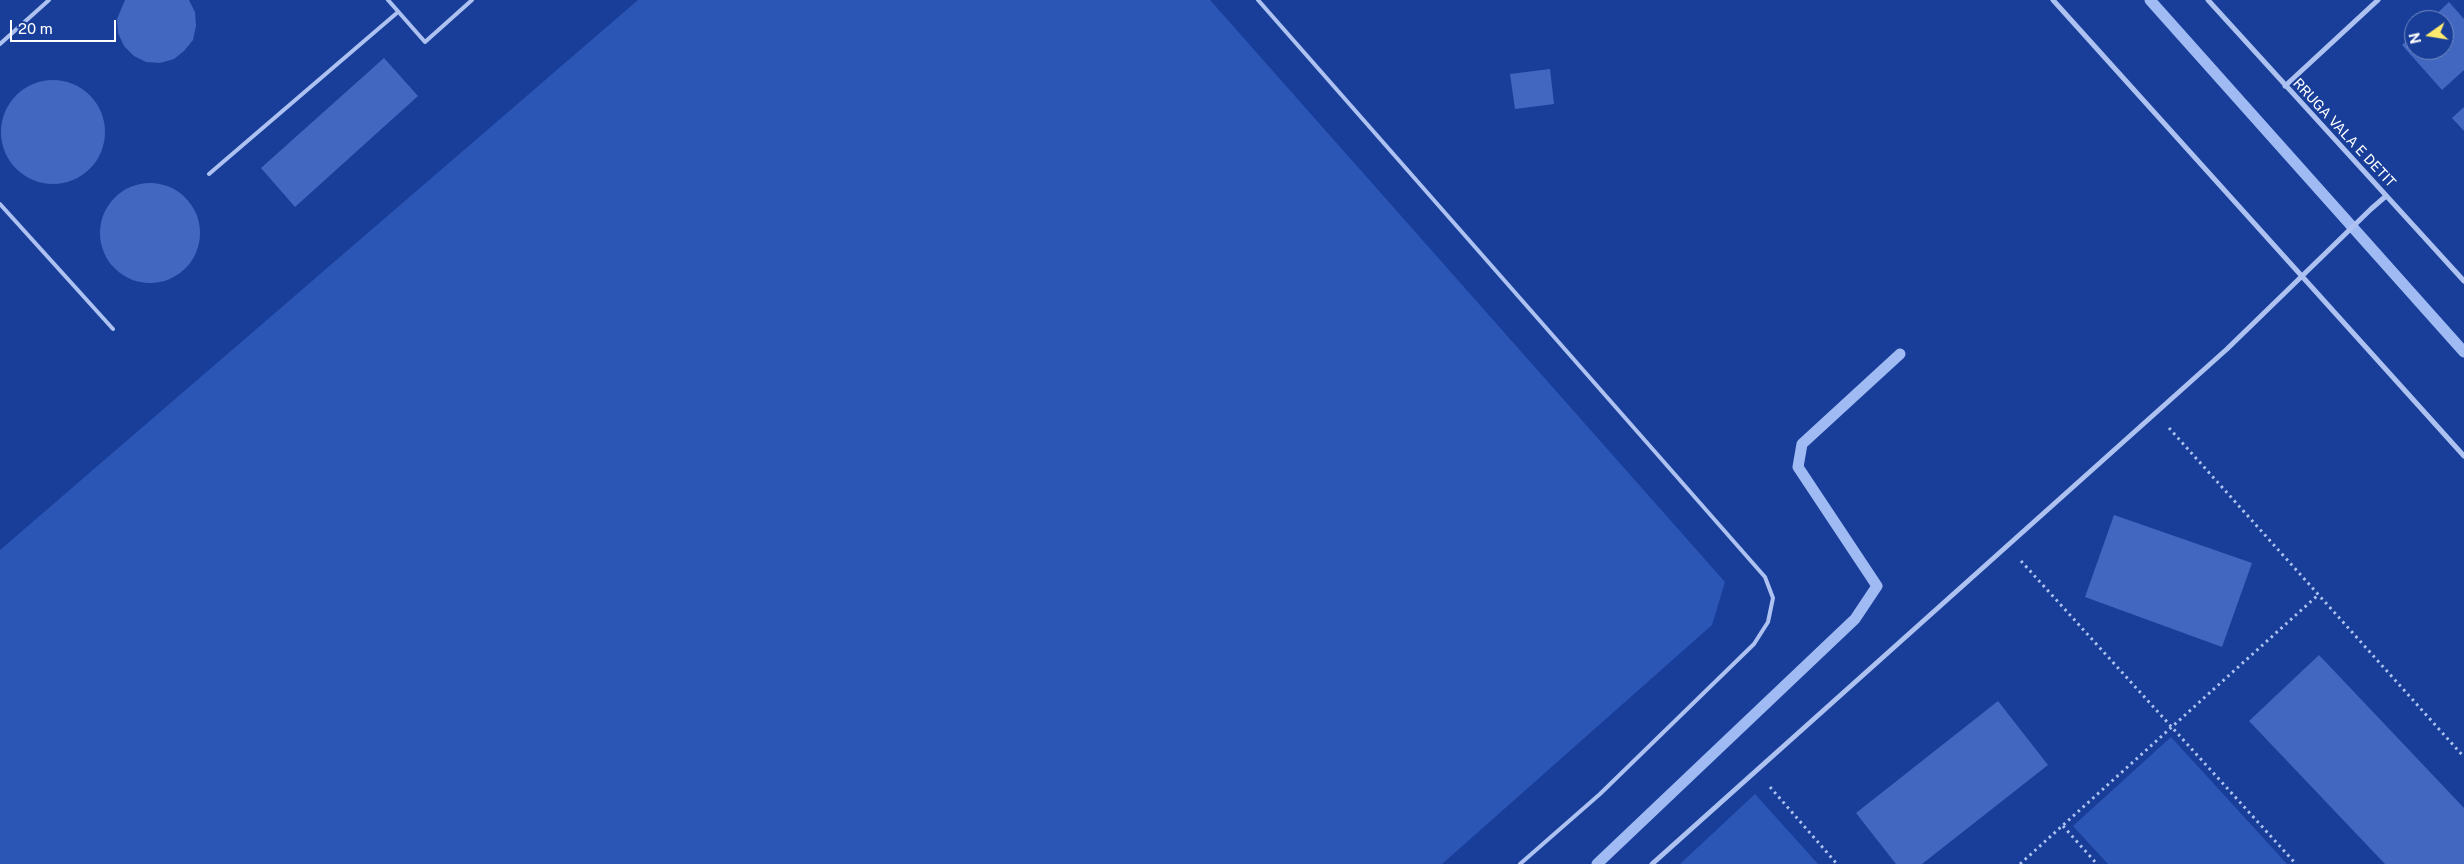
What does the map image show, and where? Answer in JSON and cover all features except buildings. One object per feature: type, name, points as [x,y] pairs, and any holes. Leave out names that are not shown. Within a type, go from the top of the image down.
[{"type":"street","points":[[2053,0],[2464,456]]},
{"type":"street","name":"RRUGA VALA E DETIT","points":[[2208,0],[2464,281]]},
{"type":"street","points":[[2285,86],[2378,0]]},
{"type":"street","points":[[1652,864],[2227,349],[2386,196]]},
{"type":"lane","points":[[0,44],[49,0]]},
{"type":"lane","points":[[388,0],[425,42],[472,0]]},
{"type":"lane","points":[[1258,0],[1765,577],[1773,598],[1768,622],[1754,644],[1600,794],[1520,864]]},
{"type":"lane","points":[[209,174],[398,12]]},
{"type":"lane","points":[[0,204],[113,329]]},
{"type":"path","points":[[2155,414],[2464,757]]},
{"type":"path","points":[[2007,546],[2296,864]]},
{"type":"path","points":[[2020,864],[2318,595]]},
{"type":"path","points":[[1756,771],[1837,864]]},
{"type":"path","points":[[2063,826],[2097,864]]},
{"type":"shaded area","points":[[638,0],[1210,0],[1725,582],[1712,625],[1442,864],[0,864],[0,550]]},
{"type":"shaded area","points":[[2171,737],[2287,864],[2108,864],[2073,826]]},
{"type":"shaded area","points":[[1755,794],[1818,864],[1680,864]]},
{"type":"waterway","points":[[2150,0],[2464,352]]},
{"type":"waterway","points":[[1597,864],[1855,619],[1877,586],[1798,467],[1802,444],[1900,354]]}]
